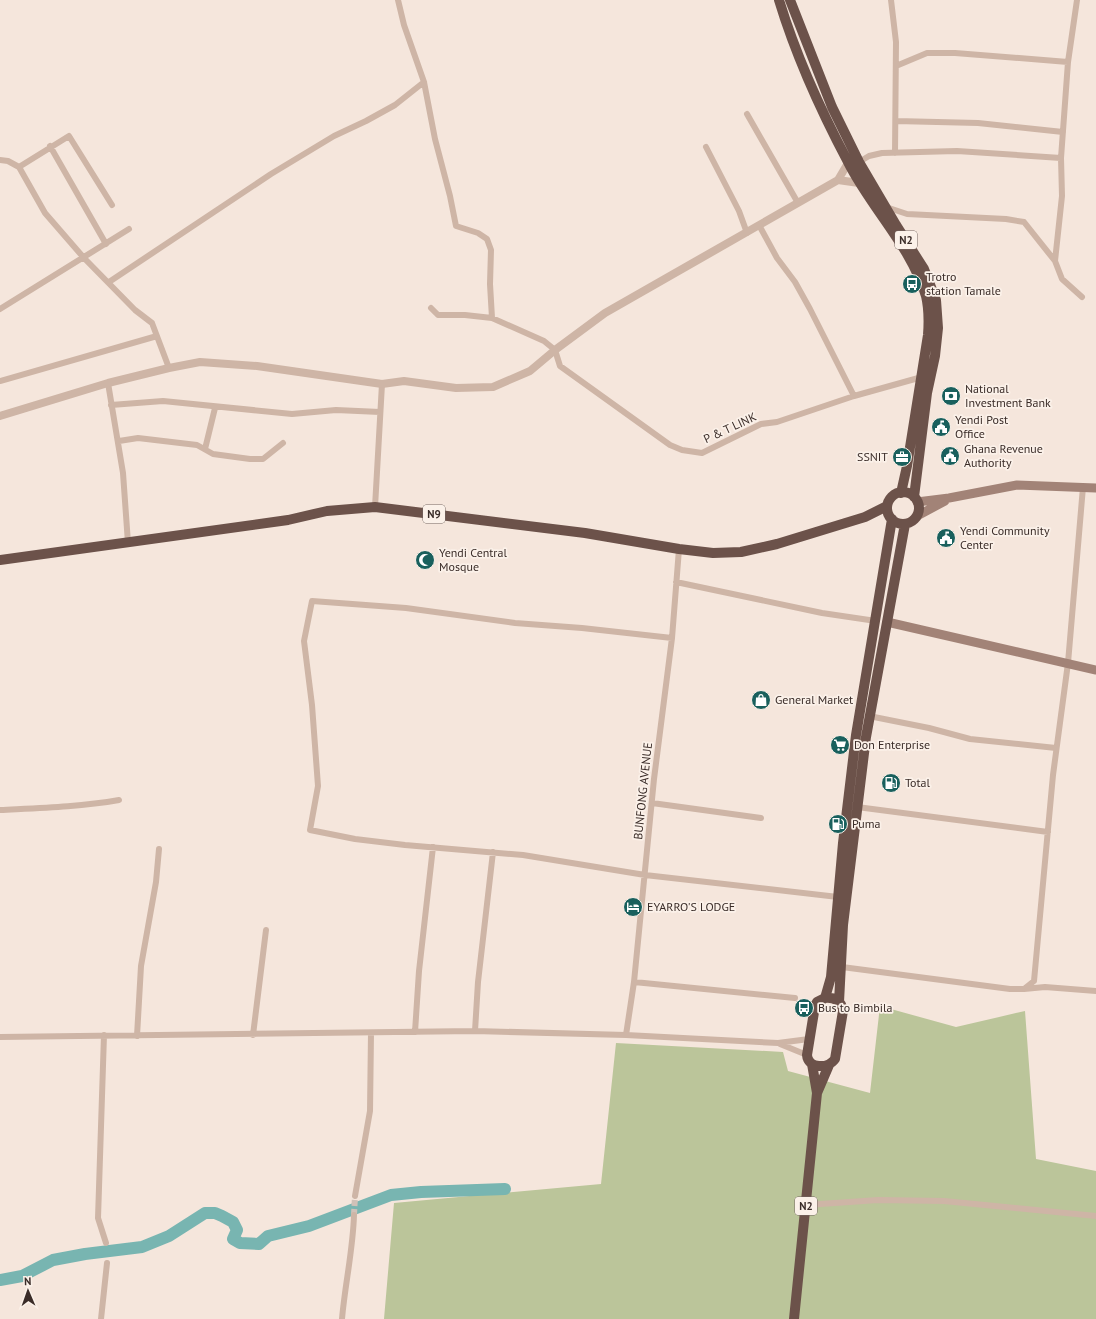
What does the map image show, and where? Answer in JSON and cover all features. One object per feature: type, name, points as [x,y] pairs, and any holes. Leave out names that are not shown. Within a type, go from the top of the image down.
[{"type":"highway","name":"N2","points":[[779,0],[785,20],[804,67],[852,164],[886,207],[896,226],[924,269],[936,300],[938,328],[935,356],[927,393],[916,500]]},
{"type":"highway","name":"N2","points":[[790,0],[832,107],[859,183],[913,264],[926,297],[929,314],[928,335],[907,466],[901,493]]},
{"type":"highway","points":[[825,998],[831,977],[838,897],[856,735],[876,621],[889,514],[892,497],[901,493],[906,493],[916,500],[918,511],[914,520],[905,524],[896,522],[889,514]]},
{"type":"highway","name":"N9","points":[[0,560],[288,520],[327,511],[374,507],[585,533],[679,549],[713,553],[741,552],[777,544],[865,517],[889,514]]},
{"type":"highway","points":[[839,1002],[843,926],[869,716],[905,524]]},
{"type":"highway","points":[[825,998],[834,998],[839,1002],[843,1010],[836,1059],[829,1065],[822,1066],[812,1064],[807,1059],[807,1055],[815,1006],[817,1002],[825,998]]},
{"type":"highway","name":"N2","points":[[794,1319],[817,1093],[812,1064]]},
{"type":"highway","name":"N2","points":[[817,1093],[829,1065]]},
{"type":"main road","points":[[916,500],[949,498],[1017,485],[1096,488]]},
{"type":"main road","points":[[917,516],[949,498]]},
{"type":"main road","points":[[887,622],[1096,670]]},
{"type":"street","points":[[398,0],[404,25],[424,82],[435,139],[456,226],[487,239],[491,250],[490,284],[492,318]]},
{"type":"street","points":[[892,0],[896,42],[895,153]]},
{"type":"street","points":[[1055,261],[1062,196],[1061,158],[1068,62],[1077,0]]},
{"type":"street","points":[[896,66],[927,54],[955,53],[1068,62]]},
{"type":"street","points":[[109,282],[271,174],[334,136],[395,105],[424,82]]},
{"type":"street","points":[[747,114],[798,203]]},
{"type":"street","points":[[896,121],[978,123],[1063,132]]},
{"type":"street","points":[[19,167],[50,146],[69,136],[112,205]]},
{"type":"street","points":[[50,146],[106,244]]},
{"type":"street","points":[[706,147],[739,211],[747,233]]},
{"type":"street","points":[[0,416],[108,383],[200,362],[257,366],[382,384],[404,381],[456,388],[493,387],[530,371],[555,350],[605,313],[838,180],[852,164],[869,156],[895,153],[957,151],[1061,158]]},
{"type":"street","points":[[0,160],[8,161],[19,167],[45,213],[84,258],[135,310],[152,323],[169,368]]},
{"type":"street","points":[[838,180],[859,183]]},
{"type":"street","points":[[886,207],[907,214],[1006,219],[1024,222],[1055,261],[1062,279],[1082,297]]},
{"type":"street","points":[[759,225],[777,258],[795,282],[854,396]]},
{"type":"street","points":[[0,309],[129,229]]},
{"type":"street","points":[[431,308],[438,315],[465,315],[492,318],[544,341],[555,350]]},
{"type":"street","points":[[0,381],[157,336]]},
{"type":"street","name":"P & T LINK","points":[[555,350],[560,366],[670,445],[682,450],[702,453],[761,424],[777,422],[854,396],[922,377]]},
{"type":"street","points":[[108,383],[119,441],[128,543]]},
{"type":"street","points":[[374,507],[382,384]]},
{"type":"street","points":[[111,405],[163,402],[292,414],[336,410],[380,412]]},
{"type":"street","points":[[205,450],[215,408]]},
{"type":"street","points":[[119,441],[138,438],[197,445],[213,454],[232,458],[262,459],[283,444]]},
{"type":"street","points":[[1024,989],[1034,981],[1056,748],[1068,663],[1083,487]]},
{"type":"street","name":"BUNFONG AVENUE","points":[[626,1035],[634,982],[652,803],[672,638],[679,549]]},
{"type":"street","points":[[676,582],[814,611],[876,621]]},
{"type":"street","points":[[672,638],[582,628],[515,623],[406,608],[312,602],[304,641],[312,705],[318,786],[310,830],[355,839],[556,859],[645,875],[838,897]]},
{"type":"street","points":[[869,716],[929,728],[970,739],[1056,748]]},
{"type":"street","points":[[0,810],[46,809],[119,800]]},
{"type":"street","points":[[652,803],[761,818]]},
{"type":"street","points":[[857,807],[1048,832]]},
{"type":"street","points":[[415,1032],[419,971],[433,847]]},
{"type":"street","points":[[137,1036],[142,966],[156,882],[159,849]]},
{"type":"street","points":[[475,1031],[478,982],[493,852]]},
{"type":"street","points":[[253,1035],[266,930]]},
{"type":"street","points":[[842,967],[1010,990],[1045,987],[1096,991]]},
{"type":"street","points":[[634,982],[795,998]]},
{"type":"street","points":[[0,1037],[475,1031],[626,1035],[778,1043],[809,1039]]},
{"type":"street","points":[[355,1196],[370,1111],[371,1033]]},
{"type":"street","points":[[104,1035],[98,1218],[106,1243]]},
{"type":"street","points":[[778,1043],[807,1055]]},
{"type":"street","points":[[806,1205],[878,1200],[944,1201],[1096,1216]]},
{"type":"street","points":[[342,1319],[346,1280],[353,1243],[354,1214]]},
{"type":"street","points":[[100,1319],[106,1263]]},
{"type":"green space","points":[[880,1006],[956,1027],[1025,1011],[1036,1159],[1096,1171],[1096,1319],[384,1319],[394,1203],[601,1184],[616,1043],[783,1052],[788,1071],[870,1093]]},
{"type":"waterway","points":[[0,1280],[22,1276],[53,1260],[85,1254],[142,1247],[169,1236],[205,1213],[215,1213],[233,1222],[237,1230],[233,1239],[240,1243],[259,1244],[268,1236],[309,1226],[391,1195],[421,1192],[505,1189]]},
{"type":"tunnel","points":[[354,1215],[355,1196]]},
{"type":"place","name":"Trotro station Tamale","points":[[912,284]]},
{"type":"place","name":"National Investment Bank","points":[[951,396]]},
{"type":"place","name":"Yendi Post Office","points":[[941,427]]},
{"type":"place","name":"Ghana Revenue Authority","points":[[950,456]]},
{"type":"place","name":"SSNIT","points":[[902,457]]},
{"type":"place","name":"Yendi Community Center","points":[[946,538]]},
{"type":"place","name":"Yendi Central Mosque","points":[[425,560]]},
{"type":"place","name":"General Market","points":[[761,700]]},
{"type":"place","name":"Don Enterprise","points":[[840,745]]},
{"type":"place","name":"Total","points":[[891,783]]},
{"type":"place","name":"Puma","points":[[838,824]]},
{"type":"place","name":"EYARRO'S LODGE","points":[[633,907]]},
{"type":"place","name":"Bus to Bimbila","points":[[804,1008]]}]
